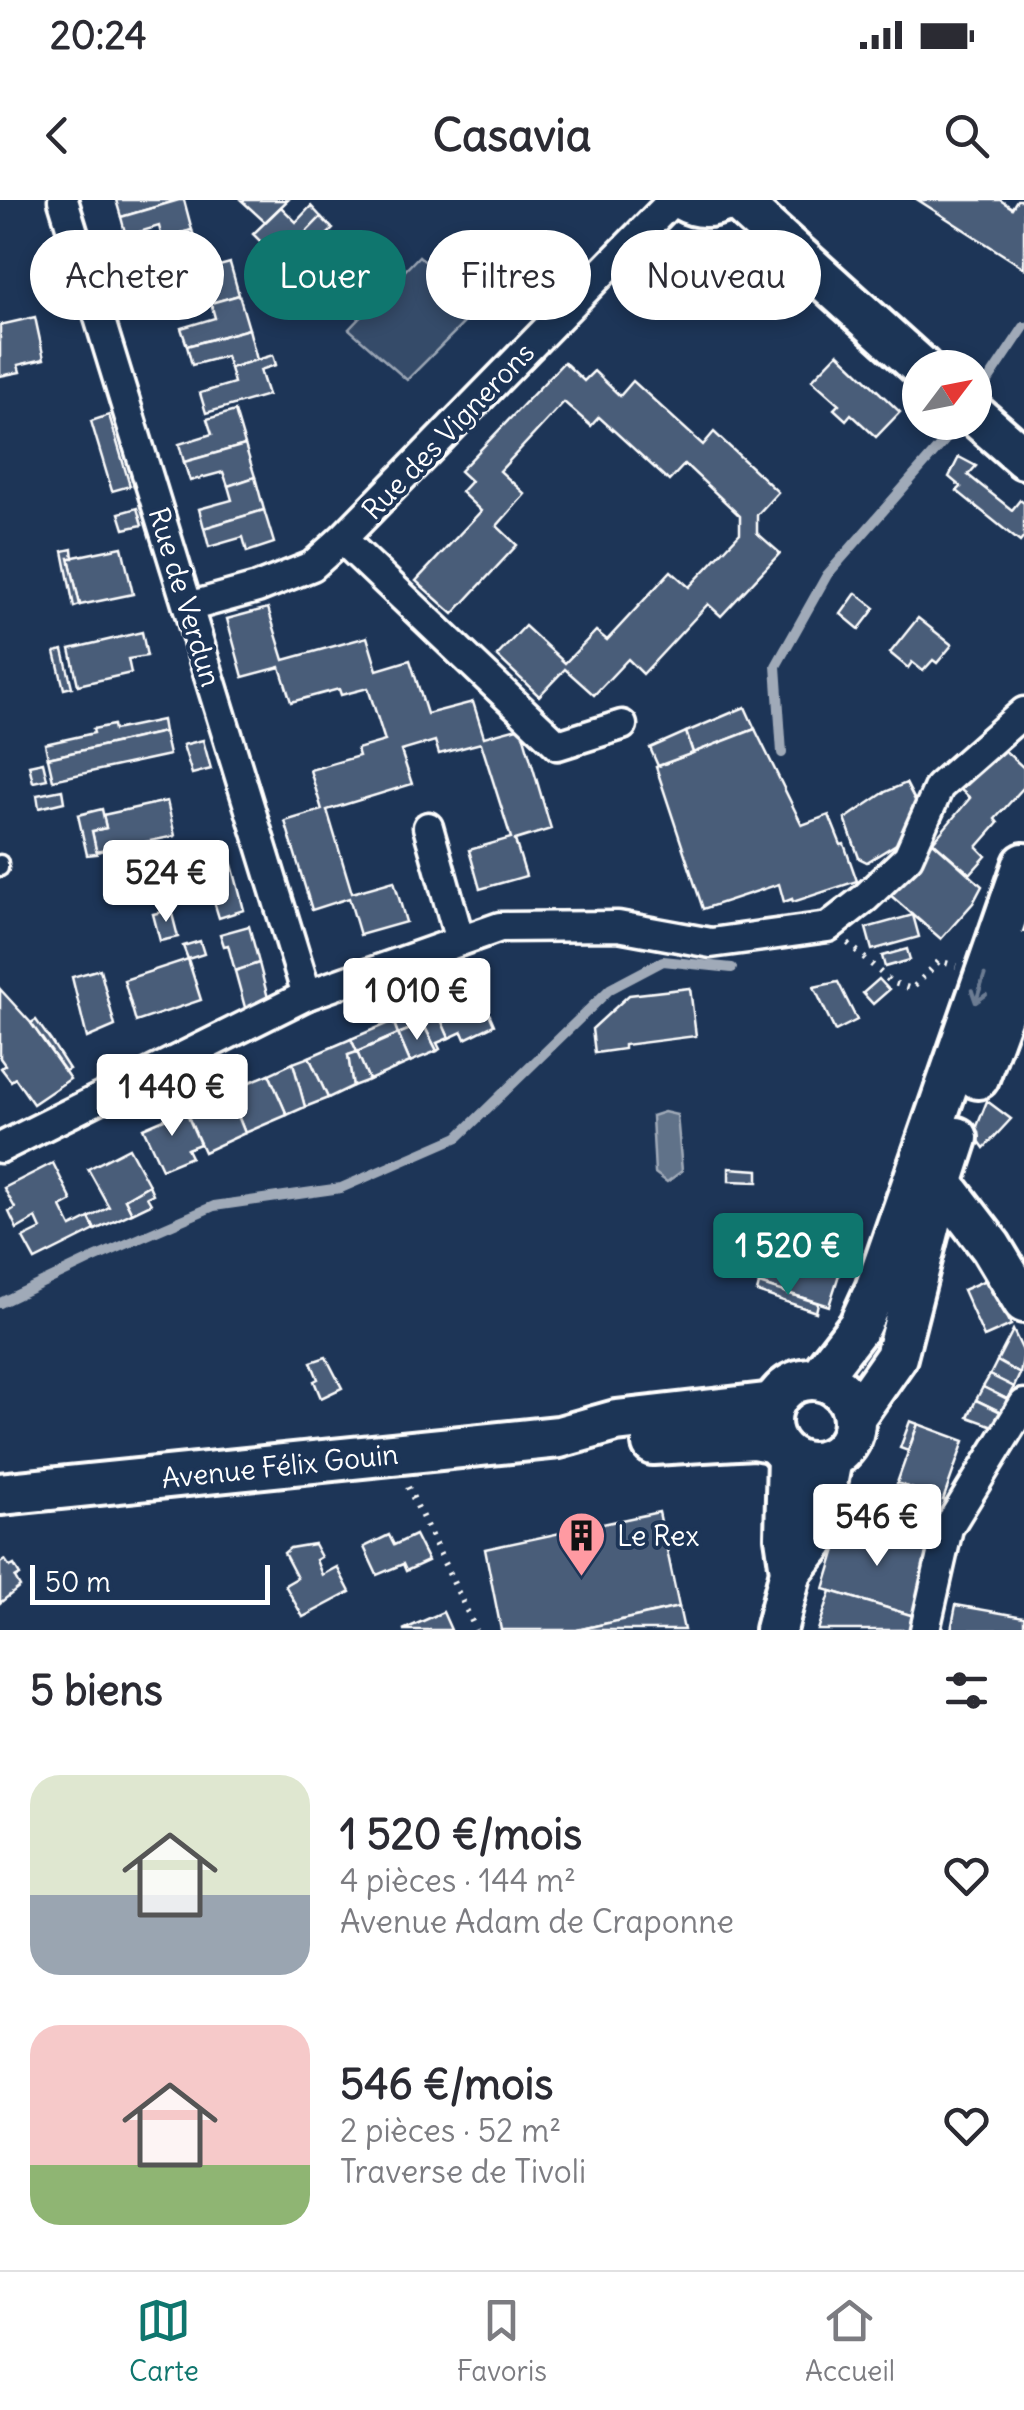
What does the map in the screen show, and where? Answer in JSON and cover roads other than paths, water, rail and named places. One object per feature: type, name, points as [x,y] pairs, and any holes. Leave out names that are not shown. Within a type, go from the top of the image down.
[{"type":"main road","points":[[683,200],[698,206],[726,200]]},
{"type":"main road","points":[[736,200],[902,350]]},
{"type":"main road","points":[[992,430],[1023,457]]},
{"type":"main road","points":[[818,1380],[860,1326],[876,1289],[1024,864]]},
{"type":"main road","points":[[779,1434],[810,1464],[831,1459],[849,1442],[854,1417],[896,1357],[942,1183],[1024,952]]},
{"type":"main road","points":[[942,1183],[990,1246],[1024,1302]]},
{"type":"main road","points":[[776,1630],[791,1571],[779,1434],[792,1384],[818,1380],[842,1392],[854,1417]]},
{"type":"main road","name":"Avenue Félix Gouin","points":[[0,1494],[559,1437],[616,1421],[779,1434]]},
{"type":"main road","points":[[791,1571],[815,1541],[831,1459]]},
{"type":"street","name":"Rue de Verdun","points":[[64,200],[307,995]]},
{"type":"street","name":"Rue des Vignerons","points":[[188,607],[257,588],[312,566],[342,540],[672,200]]},
{"type":"street","points":[[342,540],[558,745],[622,725]]},
{"type":"street","points":[[3,1140],[307,995],[500,927],[618,926],[711,943],[828,927],[908,857],[939,787],[1024,712]]},
{"type":"street","points":[[428,827],[460,941]]},
{"type":"street","points":[[925,1630],[948,1528],[1024,1404]]},
{"type":"waterway","points":[[992,375],[1024,327]]},
{"type":"waterway","points":[[782,753],[776,666],[827,575],[945,440]]},
{"type":"waterway","points":[[0,1303],[214,1206],[341,1188],[458,1137],[610,989],[663,961],[732,968]]},
{"type":"place","name":"Le Rex","points":[[582,1578]]}]
